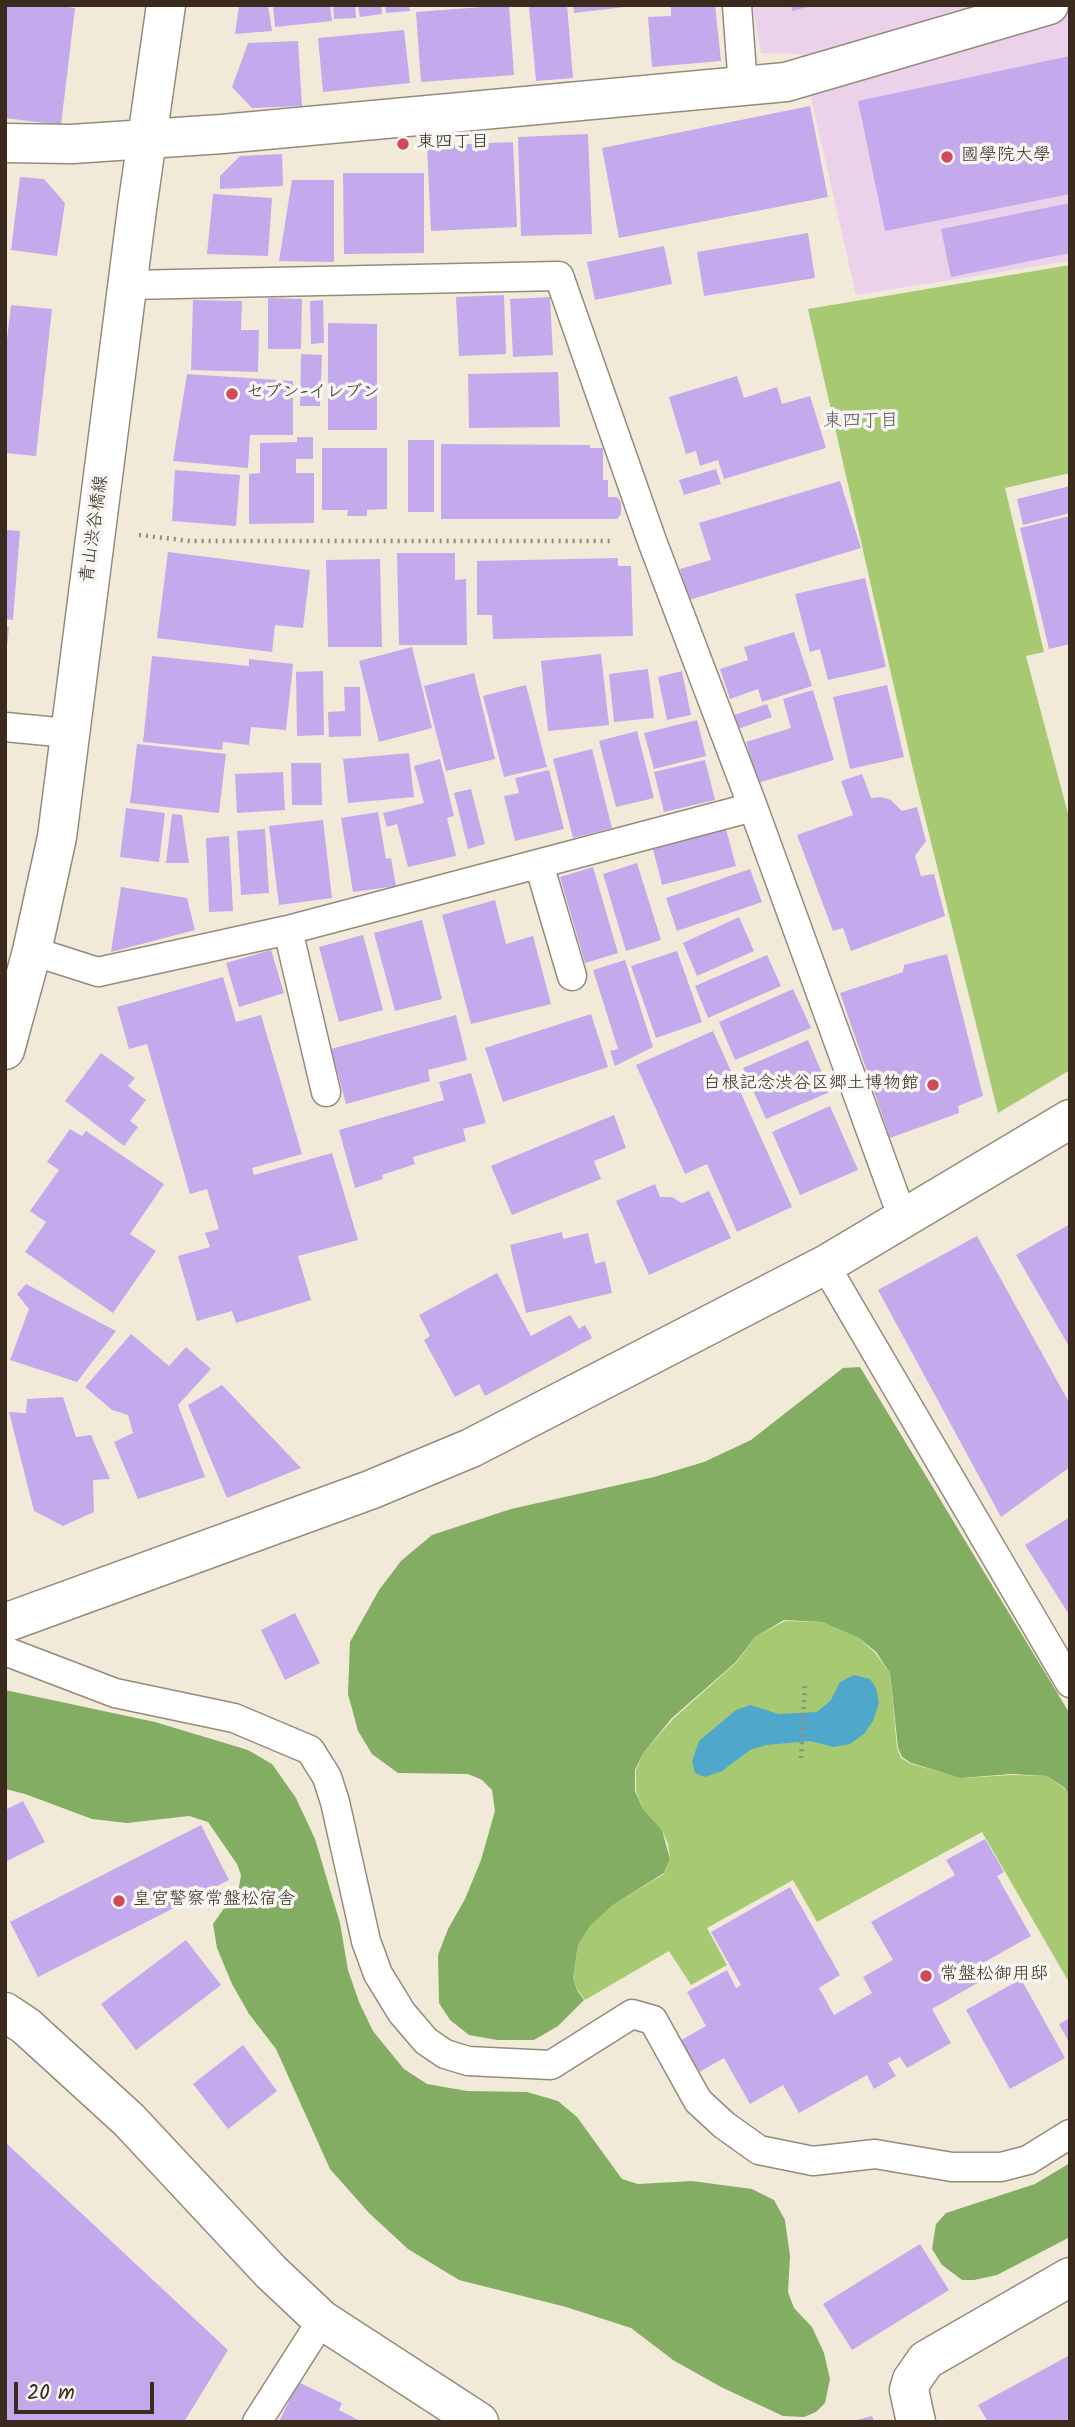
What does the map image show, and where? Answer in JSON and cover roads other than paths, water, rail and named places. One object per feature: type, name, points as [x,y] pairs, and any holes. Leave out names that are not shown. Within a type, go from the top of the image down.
[{"type":"street","name":"青山渋谷橋線","points":[[5,1049],[32,951],[57,837],[68,733],[166,5]]},
{"type":"street","points":[[5,143],[72,144],[147,139],[743,88],[786,82],[1049,5]]},
{"type":"street","points":[[7,1626],[370,1490],[471,1448],[825,1265],[1070,1119]]},
{"type":"street","points":[[5,2012],[26,2026],[129,2120],[271,2272],[322,2320],[479,2422]]},
{"type":"street","points":[[916,2422],[909,2390],[912,2380],[926,2360],[1070,2277]]},
{"type":"lane","points":[[737,5],[743,88]]},
{"type":"lane","points":[[128,285],[559,276],[652,541],[902,1219]]},
{"type":"lane","points":[[5,727],[68,733]]},
{"type":"lane","points":[[32,951],[98,972],[288,930],[752,807]]},
{"type":"lane","points":[[539,864],[572,976]]},
{"type":"lane","points":[[288,930],[326,1092]]},
{"type":"lane","points":[[825,1265],[1070,1683]]},
{"type":"lane","points":[[7,1626],[115,1693],[234,1718],[310,1750],[327,1777],[335,1802],[366,1941],[378,1974],[402,2013],[426,2040],[445,2054],[468,2061],[551,2065],[632,2014],[653,2020],[698,2101],[724,2125],[759,2150],[813,2161],[875,2154],[951,2167],[1000,2167],[1028,2160],[1070,2134]]},
{"type":"lane","points":[[257,2422],[322,2320]]},
{"type":"water","points":[[854,1675],[870,1679],[876,1688],[879,1703],[873,1721],[864,1734],[850,1744],[834,1747],[810,1741],[766,1745],[750,1750],[722,1771],[705,1777],[695,1773],[692,1761],[699,1741],[736,1710],[750,1705],[779,1714],[817,1712],[831,1700],[840,1682]]},
{"type":"place","name":"東四丁目","points":[[403,144]]},
{"type":"place","name":"國學院大學","points":[[947,157]]},
{"type":"place","name":"セブン-イレブン","points":[[232,394]]},
{"type":"place","name":"白根記念渋谷区郷土博物館","points":[[933,1085]]},
{"type":"place","name":"皇宮警察常盤松宿舎","points":[[119,1901]]},
{"type":"place","name":"常盤松御用邸","points":[[926,1976]]},
{"type":"district","name":"東四丁目","points":[[861,423]]}]
